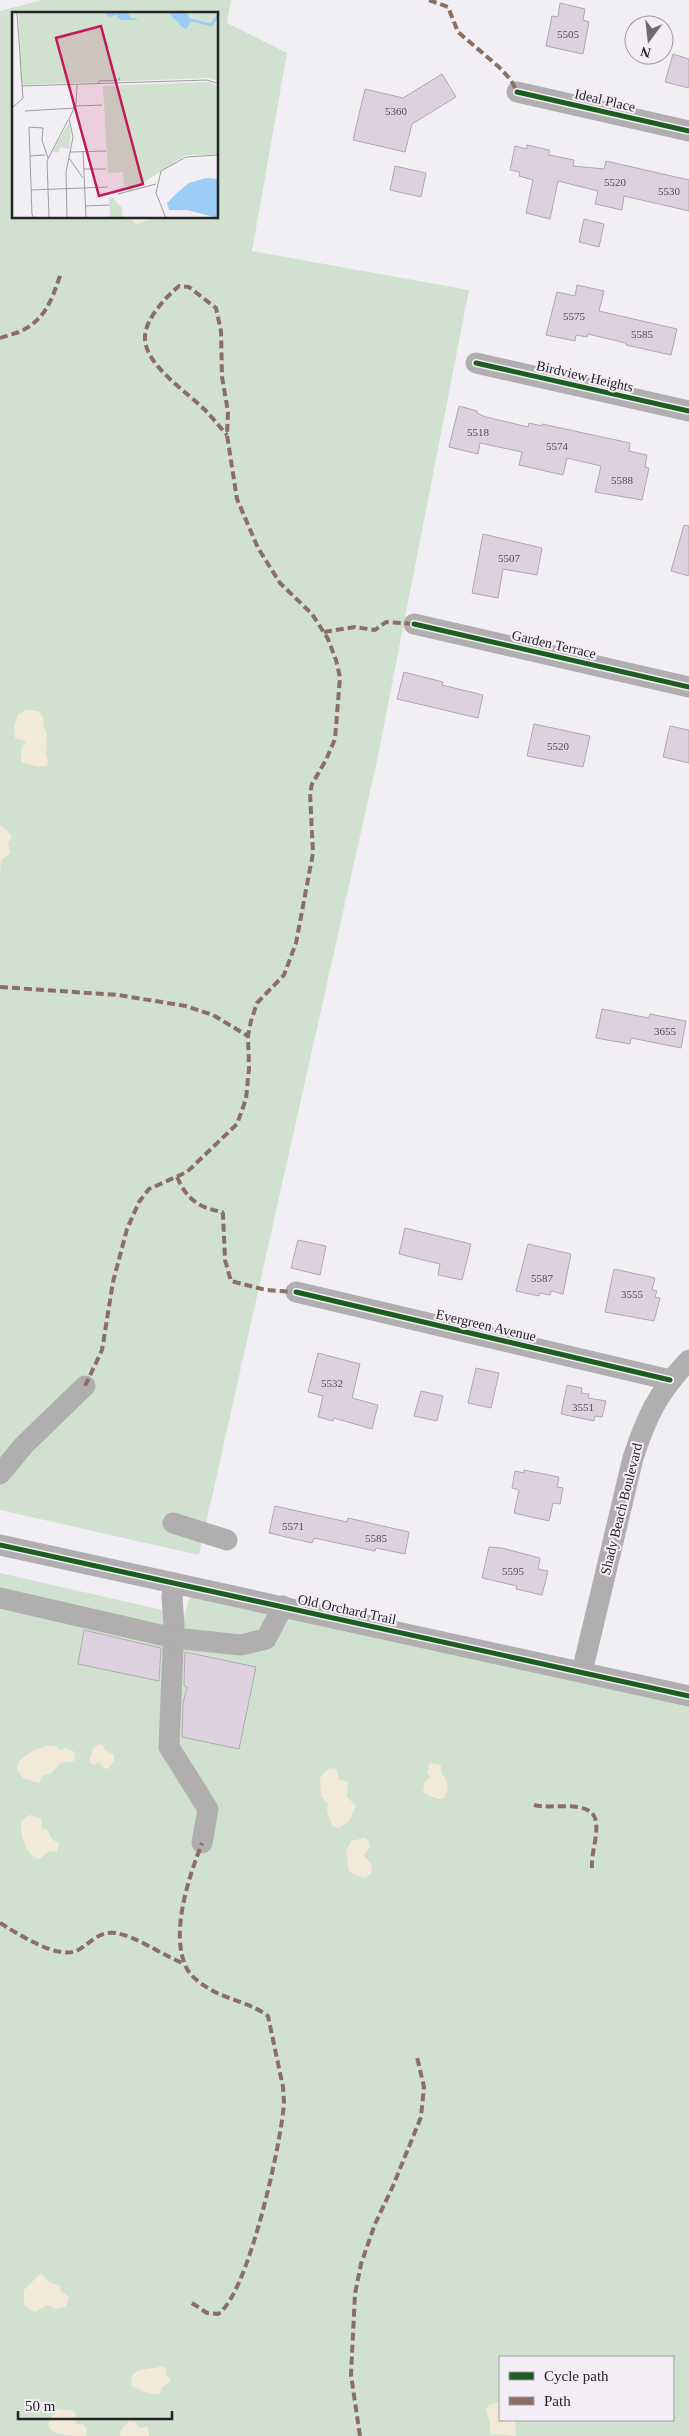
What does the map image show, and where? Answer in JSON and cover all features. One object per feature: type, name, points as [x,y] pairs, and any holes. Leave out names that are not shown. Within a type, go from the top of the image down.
[{"type":"street","name":"Ideal Place","points":[[516,92],[689,131]]},
{"type":"street","name":"Birdview Heights","points":[[476,362],[689,411]]},
{"type":"street","name":"Garden Terrace","points":[[414,624],[689,687]]},
{"type":"street","name":"Evergreen Avenue","points":[[296,1292],[670,1380]]},
{"type":"street","name":"Shady Beach Boulevard","points":[[582,1672],[633,1458],[644,1424],[654,1402],[670,1380],[689,1360]]},
{"type":"street","points":[[0,1474],[24,1445],[85,1386]]},
{"type":"street","points":[[173,1523],[227,1540]]},
{"type":"street","name":"Old Orchard Trail","points":[[0,1545],[689,1696]]},
{"type":"street","points":[[174,1583],[172,1597],[174,1638],[169,1747],[208,1809],[202,1843]]},
{"type":"street","points":[[0,1598],[174,1638],[241,1645],[266,1639],[284,1606]]},
{"type":"green space","points":[[42,0],[231,0],[227,23],[287,53],[252,251],[469,290],[378,756],[199,1555],[0,1510],[0,11]]},
{"type":"green space","points":[[0,1573],[185,1615],[192,1585],[689,1703],[689,2436],[0,2436]]},
{"type":"sand","points":[[132,219],[150,219],[138,224],[134,223]]},
{"type":"sand","points":[[26,710],[38,711],[43,717],[47,734],[46,754],[48,762],[46,766],[37,767],[21,762],[21,749],[26,741],[15,738],[14,726],[18,714]]},
{"type":"sand","points":[[0,826],[7,830],[12,837],[8,843],[10,853],[1,861],[0,873]]},
{"type":"sand","points":[[99,1744],[103,1745],[105,1750],[114,1755],[114,1761],[108,1769],[104,1768],[99,1762],[95,1765],[89,1762],[93,1749]]},
{"type":"sand","points":[[45,1746],[55,1746],[61,1751],[65,1748],[75,1752],[74,1761],[60,1763],[52,1773],[42,1776],[39,1783],[23,1778],[17,1769],[20,1760]]},
{"type":"sand","points":[[430,1763],[441,1766],[441,1773],[446,1779],[448,1790],[443,1799],[437,1799],[423,1792],[425,1782],[430,1777],[427,1772]]},
{"type":"sand","points":[[329,1768],[336,1769],[339,1779],[348,1782],[347,1797],[356,1806],[349,1821],[339,1829],[332,1825],[327,1811],[328,1804],[321,1796],[320,1778]]},
{"type":"sand","points":[[32,1815],[41,1819],[42,1828],[48,1831],[51,1838],[59,1844],[57,1852],[50,1851],[39,1859],[34,1857],[27,1849],[23,1838],[21,1822],[27,1816]]},
{"type":"sand","points":[[364,1838],[368,1840],[370,1846],[364,1856],[372,1868],[371,1874],[365,1878],[349,1871],[346,1851],[351,1841]]},
{"type":"sand","points":[[41,2273],[50,2283],[59,2285],[62,2292],[69,2297],[66,2307],[55,2309],[47,2305],[35,2312],[24,2305],[24,2290]]},
{"type":"sand","points":[[162,2366],[167,2369],[166,2374],[171,2381],[162,2387],[159,2395],[141,2391],[132,2386],[131,2379],[136,2372]]},
{"type":"sand","points":[[499,2403],[499,2421],[515,2421],[516,2436],[490,2434],[490,2422],[486,2410],[489,2405]]},
{"type":"sand","points":[[59,2409],[73,2411],[76,2416],[75,2423],[84,2425],[87,2429],[86,2436],[62,2434],[50,2429],[48,2424]]},
{"type":"sand","points":[[129,2421],[135,2422],[139,2428],[148,2427],[149,2436],[120,2436],[121,2430]]},
{"type":"building","points":[[560,3],[585,9],[583,20],[589,22],[583,54],[546,46],[552,16],[558,17]]},
{"type":"building","points":[[674,54],[689,59],[689,88],[665,82],[670,65],[674,65]]},
{"type":"building","points":[[442,74],[456,97],[412,124],[405,152],[353,140],[365,89],[403,98]]},
{"type":"building","points":[[527,145],[549,150],[549,155],[574,160],[573,166],[604,169],[606,161],[689,180],[689,211],[624,196],[622,210],[595,204],[598,191],[558,181],[550,219],[526,213],[533,180],[519,176],[520,172],[510,170],[515,146],[527,149]]},
{"type":"building","points":[[395,166],[426,173],[421,197],[390,190]]},
{"type":"building","points":[[584,219],[604,224],[599,247],[579,242]]},
{"type":"building","points":[[577,285],[604,291],[599,311],[677,329],[671,355],[588,334],[587,337],[576,335],[575,341],[546,335],[557,292],[575,296]]},
{"type":"building","points":[[459,406],[477,411],[477,413],[486,417],[528,427],[529,423],[542,426],[542,424],[630,443],[629,451],[647,455],[645,467],[649,468],[642,500],[595,492],[601,466],[567,458],[563,475],[519,465],[522,452],[480,443],[478,454],[449,447]]},
{"type":"building","points":[[684,525],[689,526],[689,576],[671,571]]},
{"type":"building","points":[[483,534],[542,548],[537,575],[503,569],[498,598],[472,593]]},
{"type":"building","points":[[404,672],[443,682],[442,685],[483,695],[478,718],[397,699]]},
{"type":"building","points":[[534,724],[590,736],[583,767],[527,756]]},
{"type":"building","points":[[670,726],[689,730],[689,763],[663,757]]},
{"type":"building","points":[[602,1009],[649,1018],[650,1014],[686,1021],[681,1048],[631,1038],[630,1044],[596,1038]]},
{"type":"building","points":[[405,1228],[471,1244],[462,1280],[438,1275],[440,1264],[399,1254]]},
{"type":"building","points":[[298,1240],[326,1246],[320,1275],[291,1268]]},
{"type":"building","points":[[528,1244],[571,1254],[563,1294],[551,1291],[550,1295],[540,1293],[539,1296],[516,1291]]},
{"type":"building","points":[[614,1269],[655,1278],[652,1290],[657,1291],[655,1297],[660,1298],[654,1321],[605,1312]]},
{"type":"building","points":[[318,1353],[360,1364],[352,1398],[378,1405],[372,1429],[334,1418],[333,1421],[318,1417],[323,1396],[308,1392]]},
{"type":"building","points":[[476,1368],[499,1373],[491,1408],[468,1403]]},
{"type":"building","points":[[567,1385],[582,1388],[581,1393],[589,1394],[588,1398],[606,1401],[602,1417],[595,1416],[594,1421],[561,1414]]},
{"type":"building","points":[[421,1391],[443,1396],[437,1421],[414,1416]]},
{"type":"building","points":[[524,1470],[559,1477],[557,1487],[563,1488],[560,1504],[553,1503],[549,1521],[514,1513],[519,1490],[512,1488],[515,1471],[524,1473]]},
{"type":"building","points":[[275,1506],[347,1522],[348,1518],[409,1532],[405,1554],[376,1548],[375,1551],[314,1538],[312,1543],[269,1533]]},
{"type":"building","points":[[489,1547],[502,1548],[540,1558],[538,1569],[548,1571],[542,1595],[516,1589],[517,1586],[482,1578]]},
{"type":"building","points":[[84,1630],[161,1648],[159,1681],[78,1664]]},
{"type":"building","points":[[185,1652],[256,1667],[239,1749],[182,1737],[183,1703],[187,1687],[184,1686]]},
{"type":"marked path","points":[[429,0],[448,7],[458,32],[499,67],[511,80],[517,92]]},
{"type":"marked path","points":[[0,338],[19,332],[42,315],[51,300],[61,273]]},
{"type":"marked path","points":[[85,1386],[102,1350],[113,1282],[127,1229],[139,1202],[149,1189],[187,1172],[237,1124],[246,1099],[249,1068],[248,1036],[251,1021],[257,1003],[284,975],[296,943],[313,853],[310,793],[312,784],[326,760],[335,739],[340,677],[328,639],[312,614],[280,583],[258,548],[237,499],[227,435],[228,412],[222,377],[221,331],[216,308],[189,287],[179,286],[168,296],[149,322],[145,336],[146,346],[158,367],[204,409],[227,435]]},
{"type":"marked path","points":[[324,632],[355,627],[375,630],[386,622],[414,624]]},
{"type":"marked path","points":[[0,987],[118,995],[186,1006],[213,1015],[248,1036]]},
{"type":"marked path","points":[[177,1177],[185,1191],[199,1205],[222,1212],[225,1260],[231,1281],[266,1290],[296,1292]]},
{"type":"marked path","points":[[534,1805],[580,1807],[593,1815],[596,1828],[592,1868]]},
{"type":"marked path","points":[[192,2303],[207,2313],[218,2314],[229,2301],[241,2278],[262,2216],[277,2149],[284,2102],[283,2087],[268,2016],[255,2008],[213,1991],[202,1984],[189,1973],[182,1955],[180,1923],[183,1906],[202,1843]]},
{"type":"marked path","points":[[0,1923],[27,1939],[60,1952],[78,1950],[99,1936],[115,1933],[132,1938],[185,1964]]},
{"type":"marked path","points":[[360,2436],[351,2375],[355,2294],[361,2264],[375,2224],[393,2186],[421,2117],[424,2087],[417,2057]]},
{"type":"cycle path","points":[[517,92],[689,131]]},
{"type":"cycle path","points":[[476,363],[689,411]]},
{"type":"cycle path","points":[[414,624],[689,687]]},
{"type":"cycle path","points":[[296,1292],[670,1380]]},
{"type":"cycle path","points":[[0,1545],[689,1696]]}]
